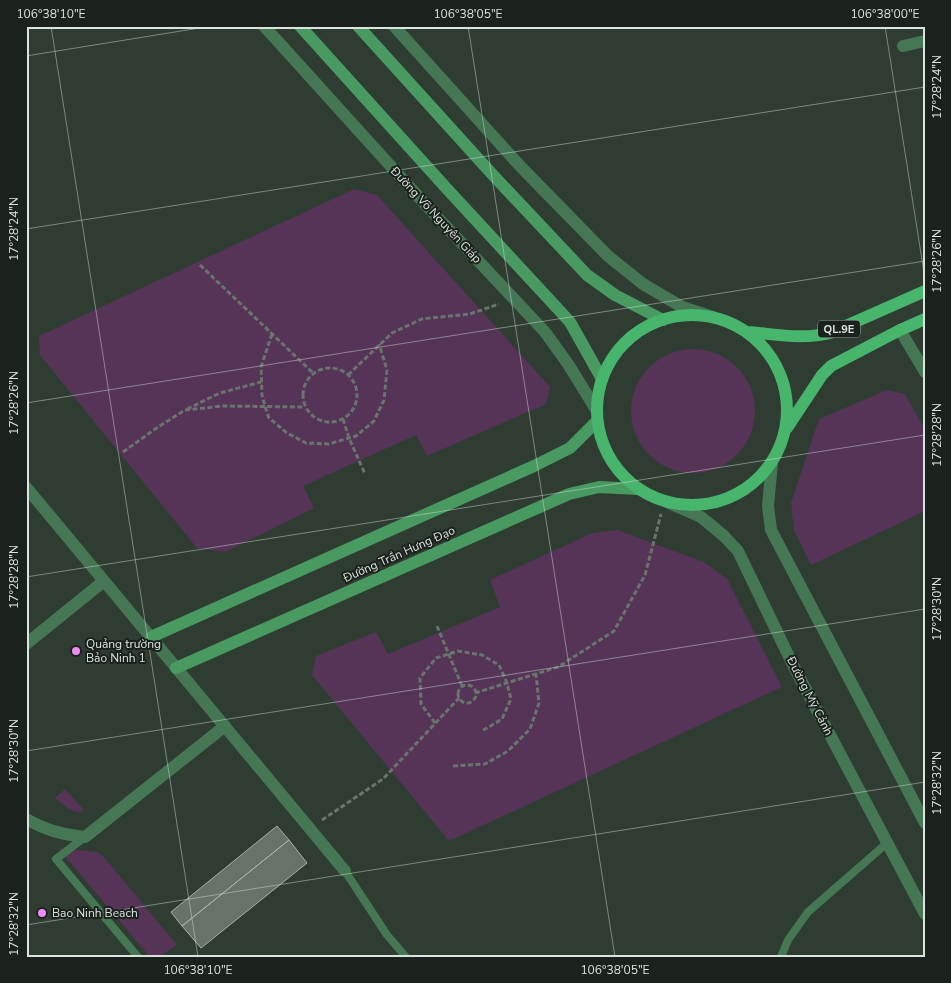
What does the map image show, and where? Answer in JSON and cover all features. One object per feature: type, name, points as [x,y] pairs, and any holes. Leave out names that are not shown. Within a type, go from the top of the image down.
[{"type":"main road","name":"Đường Võ Nguyên Giáp","points":[[300,26],[570,322],[602,379]]},
{"type":"main road","points":[[358,26],[492,174],[587,275],[615,295],[663,320]]},
{"type":"main road","name":"QL.9E","points":[[747,332],[806,337],[818,336],[830,333],[925,292]]},
{"type":"main road","points":[[682,315],[713,317],[742,328],[766,348],[782,374],[788,404],[785,435],[772,463],[751,486],[724,500],[694,506],[667,502],[638,489],[617,470],[602,444],[597,416],[599,387],[610,360],[629,338],[654,322],[663,320],[682,315]]},
{"type":"main road","name":"QL.9E","points":[[786,430],[822,375],[831,366],[925,319]]},
{"type":"main road","name":"Đường Trần Hưng Đạo","points":[[151,637],[534,466],[570,448],[597,416]]},
{"type":"main road","name":"Đường Trần Hưng Đạo","points":[[176,668],[569,494],[599,487],[638,489]]},
{"type":"street","name":"Đường Võ Nguyên Giáp","points":[[264,26],[545,332],[568,364],[597,416]]},
{"type":"street","points":[[394,26],[520,166],[608,256],[643,284],[682,307],[713,317]]},
{"type":"street","points":[[903,46],[925,41]]},
{"type":"street","points":[[900,330],[925,372]]},
{"type":"street","points":[[772,463],[768,506],[771,530],[925,823]]},
{"type":"street","points":[[26,488],[346,871]]},
{"type":"street","name":"Đường Mỹ Cảnh","points":[[667,502],[701,517],[724,536],[738,551],[794,667],[925,914]]},
{"type":"street","points":[[26,644],[104,581]]},
{"type":"street","points":[[26,819],[62,834],[85,837],[225,726]]},
{"type":"lane","points":[[85,837],[56,859],[138,957]]},
{"type":"lane","points":[[781,957],[788,940],[808,912],[886,843]]},
{"type":"lane","points":[[346,871],[387,935],[406,957]]},
{"type":"path","points":[[200,265],[314,373]]},
{"type":"path","points":[[348,375],[392,333],[422,319],[470,314],[514,300]]},
{"type":"path","points":[[272,334],[260,367],[262,395],[265,406],[269,418],[287,433],[306,443],[330,444],[356,436],[374,421],[384,400],[387,370],[379,344]]},
{"type":"path","points":[[322,369],[340,370],[348,375],[353,381],[357,398],[350,413],[335,421],[326,422],[311,414],[305,407],[303,398],[307,380],[314,373],[322,369]]},
{"type":"path","points":[[123,452],[185,410],[220,393],[261,382]]},
{"type":"path","points":[[185,410],[222,406],[305,407]]},
{"type":"path","points":[[343,418],[349,438],[365,474]]},
{"type":"path","points":[[475,692],[558,667],[614,630],[645,575],[667,502]]},
{"type":"path","points":[[437,626],[462,686]]},
{"type":"path","points":[[435,723],[421,704],[420,678],[436,658],[458,651],[482,655],[499,665],[512,699],[502,719],[482,731]]},
{"type":"path","points":[[453,766],[485,764],[508,752],[530,729],[539,702],[536,674]]},
{"type":"path","points":[[465,685],[473,688],[475,692],[474,698],[470,702],[464,702],[459,698],[458,693],[462,686],[465,685]]},
{"type":"path","points":[[310,828],[383,779],[459,698]]},
{"type":"shaded area","points":[[354,189],[377,195],[550,387],[546,404],[427,456],[416,435],[303,486],[314,508],[225,552],[197,548],[40,355],[39,336]]},
{"type":"shaded area","points":[[693,349],[717,354],[737,367],[750,387],[755,411],[750,435],[737,455],[717,468],[693,473],[669,468],[649,455],[636,435],[631,411],[636,387],[649,367],[669,354]]},
{"type":"shaded area","points":[[887,390],[905,394],[925,430],[925,511],[811,565],[794,530],[791,503],[819,419]]},
{"type":"shaded area","points":[[617,530],[704,562],[727,579],[782,687],[449,841],[312,675],[316,656],[376,632],[388,654],[500,607],[490,580],[592,533]]},
{"type":"shaded area","points":[[65,789],[83,809],[80,813],[69,809],[55,798]]},
{"type":"shaded area","points":[[58,848],[97,852],[103,856],[177,945],[159,957],[150,957]]},
{"type":"building","points":[[277,826],[289,840],[182,926],[171,912]]},
{"type":"building","points":[[289,840],[307,863],[201,948],[182,926]]},
{"type":"place","name":"Quảng trường Bảo Ninh 1","points":[[76,651]]},
{"type":"place","name":"Bao Ninh Beach","points":[[42,913]]}]
